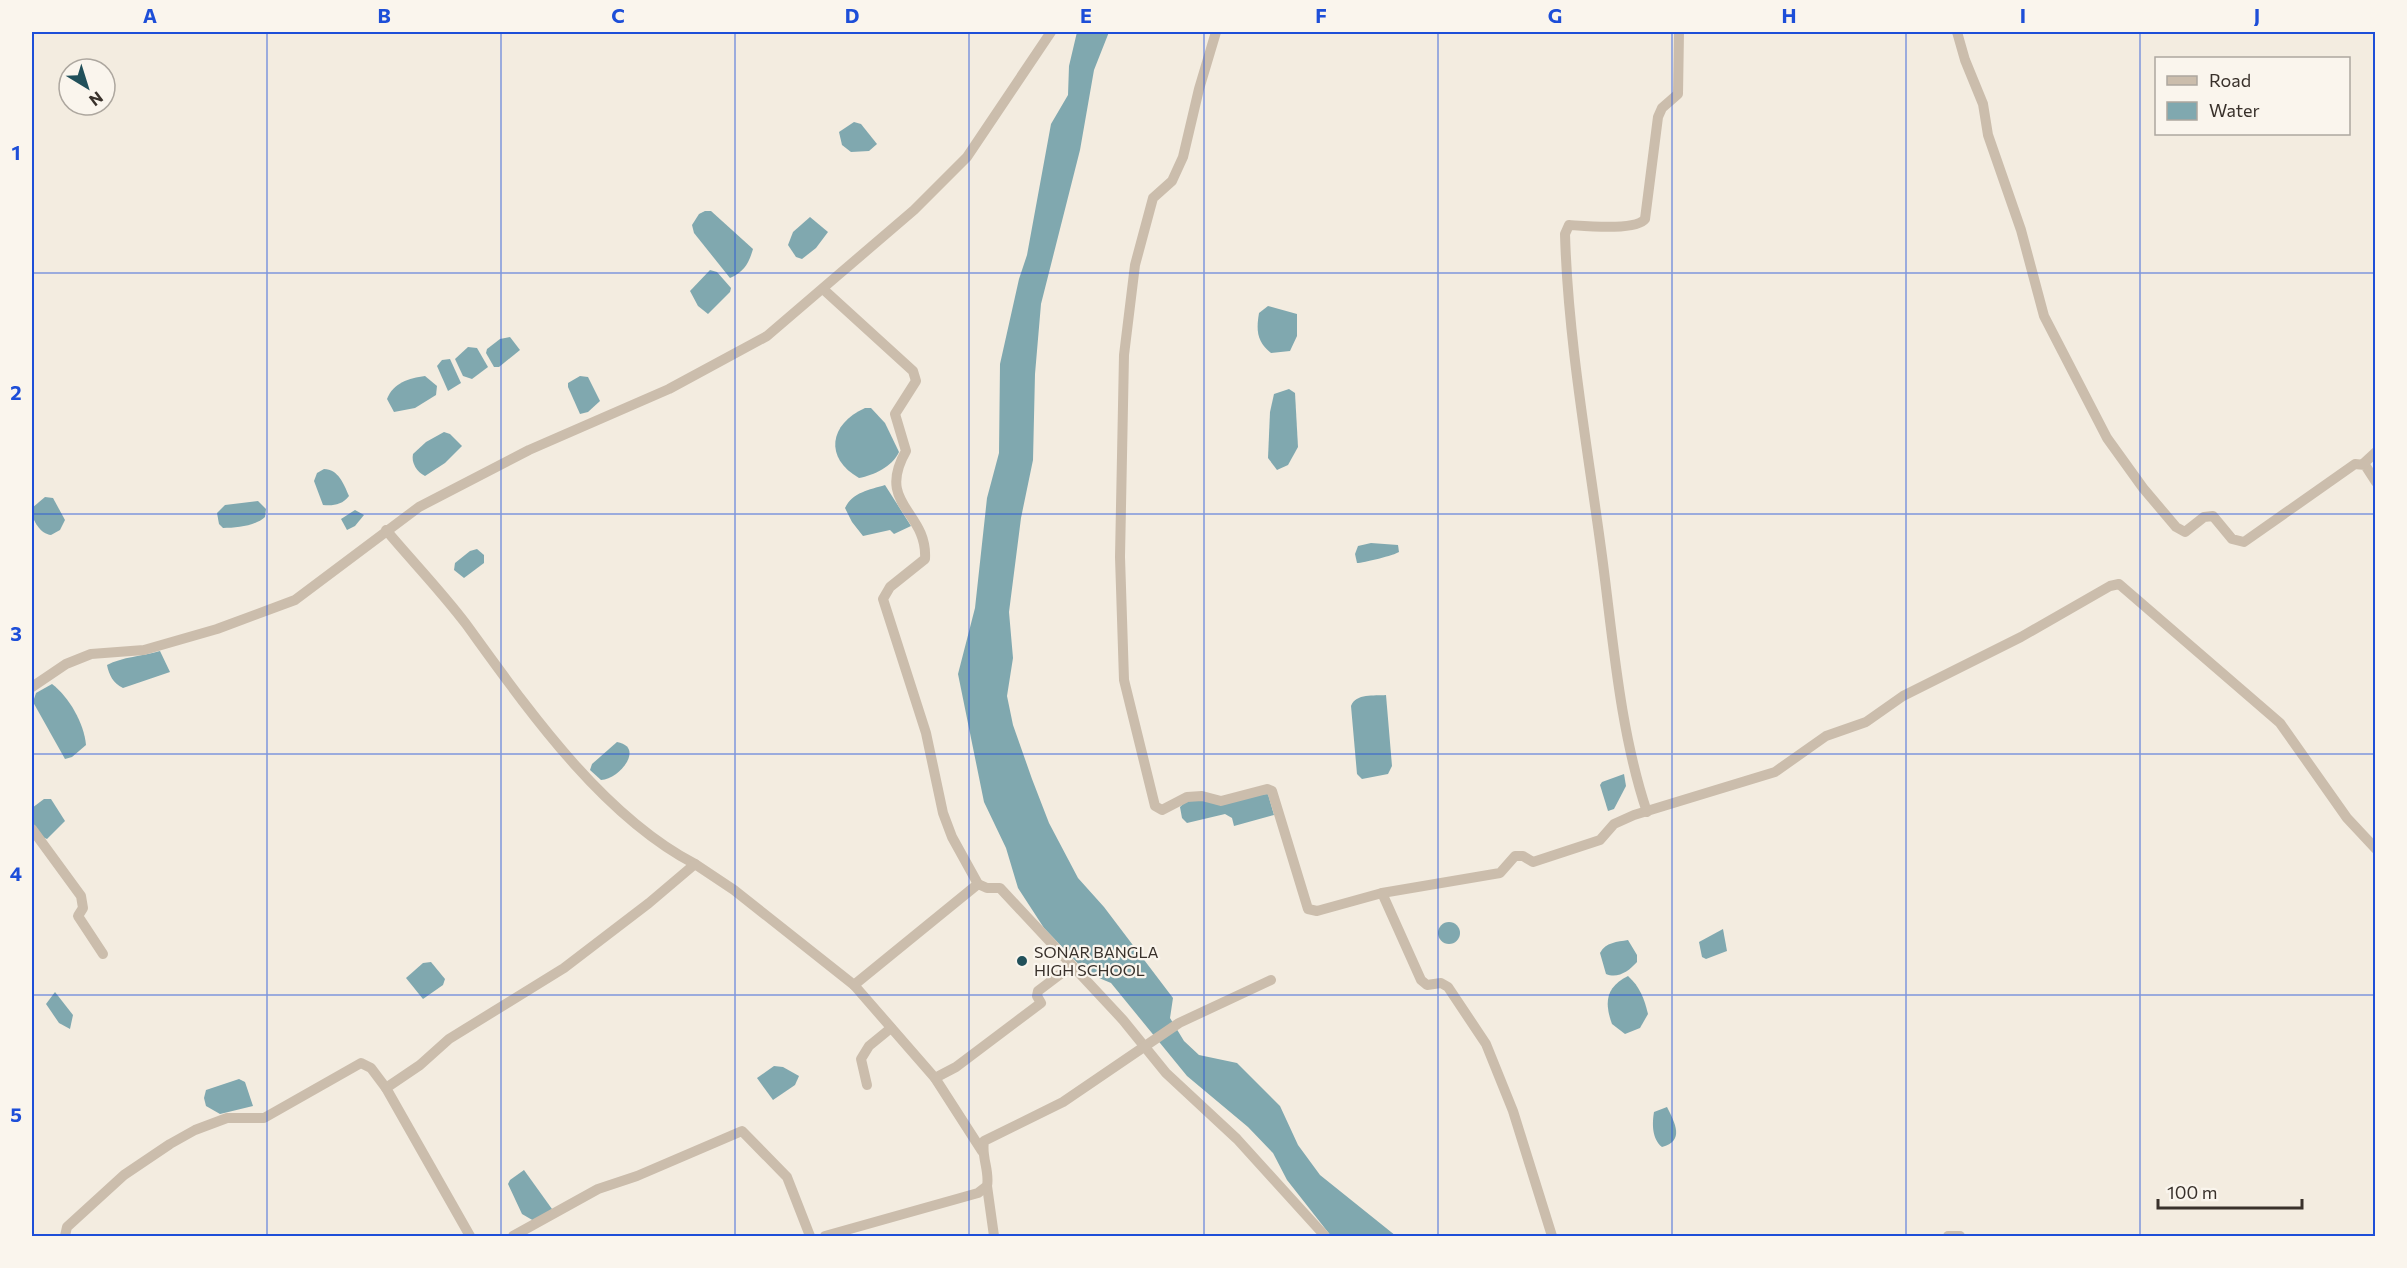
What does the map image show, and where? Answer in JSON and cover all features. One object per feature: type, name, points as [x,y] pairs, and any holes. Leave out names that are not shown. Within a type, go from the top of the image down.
[{"type":"street","points":[[1216,32],[1199,89],[1183,157],[1172,181],[1153,198],[1135,265],[1124,355],[1120,557],[1124,680],[1155,806],[1162,810],[1187,797],[1202,796],[1221,801],[1267,789],[1272,791],[1308,909],[1317,911],[1382,893],[1500,873],[1515,856],[1523,856],[1533,862],[1544,860],[1600,840],[1614,824],[1775,772],[1826,736],[1866,722],[1903,696],[2021,637],[2110,586],[2119,584],[2280,723],[2347,818],[2376,849]]},
{"type":"street","points":[[1647,812],[1636,782],[1614,646],[1570,312],[1565,234],[1569,225],[1597,227],[1638,224],[1645,219],[1658,117],[1662,108],[1678,94],[1679,32]]},
{"type":"street","points":[[1957,32],[1961,50],[1983,104],[1988,135],[2021,230],[2044,316],[2107,438],[2143,488],[2176,527],[2185,532],[2204,517],[2213,516],[2232,538],[2244,542],[2327,482],[2355,464],[2363,464],[2376,452]]},
{"type":"street","points":[[32,687],[66,664],[91,654],[144,650],[217,629],[295,600],[344,566],[386,530],[419,507],[529,450],[669,389],[767,336],[915,210],[967,157],[1048,33]]},
{"type":"street","points":[[824,289],[913,371],[916,381],[895,414],[903,432],[906,451],[896,469],[894,487],[920,532],[926,548],[925,559],[890,587],[883,599],[926,733],[943,813],[951,837],[978,884],[987,888],[1000,888],[1071,966],[1148,1045],[1166,1073],[1237,1139],[1325,1236]]},
{"type":"street","points":[[2363,464],[2376,482]]},
{"type":"street","points":[[386,530],[418,564],[436,590],[464,621],[512,691],[553,740],[601,790],[665,849],[695,864],[734,890],[854,985],[935,1078],[982,1150],[988,1179],[994,1236]]},
{"type":"street","points":[[32,829],[81,896],[82,908],[78,916],[103,954]]},
{"type":"street","points":[[386,1088],[420,1065],[449,1039],[564,968],[649,903],[695,864]]},
{"type":"street","points":[[854,985],[978,884]]},
{"type":"street","points":[[1382,893],[1421,981],[1427,985],[1440,983],[1448,987],[1486,1044],[1513,1111],[1552,1236]]},
{"type":"street","points":[[935,1078],[956,1067],[1041,1002],[1037,996],[1038,992],[1071,966]]},
{"type":"street","points":[[982,1150],[984,1141],[1063,1102],[1179,1023],[1271,980]]},
{"type":"street","points":[[867,1085],[861,1059],[869,1046],[891,1028]]},
{"type":"street","points":[[65,1236],[67,1227],[124,1175],[195,1130],[227,1118],[264,1118],[361,1063],[371,1068],[386,1088],[471,1236]]},
{"type":"street","points":[[513,1236],[598,1189],[637,1176],[742,1131],[788,1178],[810,1236]]},
{"type":"street","points":[[825,1236],[978,1193],[987,1186]]},
{"type":"street","points":[[1948,1236],[1960,1236]]},
{"type":"water","points":[[1077,32],[1109,32],[1094,70],[1080,150],[1041,304],[1035,374],[1033,460],[1021,518],[1009,612],[1013,658],[1007,696],[1013,725],[1049,823],[1078,878],[1104,907],[1173,998],[1170,1018],[1184,1041],[1199,1055],[1237,1063],[1280,1106],[1298,1145],[1320,1175],[1396,1236],[1331,1236],[1287,1180],[1273,1153],[1248,1127],[1187,1076],[1111,983],[1087,973],[1044,928],[1018,888],[1006,848],[984,802],[958,674],[975,608],[987,498],[999,453],[1000,364],[1019,279],[1027,255],[1051,124],[1068,95],[1069,66]]},
{"type":"water","points":[[854,122],[861,124],[877,144],[869,151],[851,152],[842,145],[839,132]]},
{"type":"water","points":[[711,211],[753,249],[745,266],[730,278],[694,233],[692,225],[699,214]]},
{"type":"water","points":[[810,217],[828,232],[816,248],[802,259],[796,257],[788,245],[793,232]]},
{"type":"water","points":[[710,270],[717,272],[731,288],[730,292],[708,314],[698,306],[690,291]]},
{"type":"water","points":[[1268,306],[1297,314],[1297,336],[1290,351],[1271,353],[1260,340],[1259,313]]},
{"type":"water","points":[[510,337],[520,350],[499,367],[494,367],[486,353],[487,349],[500,339]]},
{"type":"water","points":[[468,347],[477,348],[488,367],[472,379],[463,376],[455,359]]},
{"type":"water","points":[[450,359],[461,383],[448,391],[437,366],[442,360]]},
{"type":"water","points":[[425,376],[437,386],[436,395],[415,408],[394,412],[387,399],[393,389],[408,380]]},
{"type":"water","points":[[580,376],[588,377],[600,401],[588,412],[580,414],[568,383]]},
{"type":"water","points":[[1289,389],[1295,393],[1298,447],[1288,465],[1277,470],[1268,458],[1270,412],[1274,394]]},
{"type":"water","points":[[865,408],[871,408],[885,423],[899,452],[892,462],[882,469],[859,478],[840,461],[835,442],[844,423]]},
{"type":"water","points":[[444,432],[450,434],[462,446],[445,463],[425,476],[415,467],[413,454],[426,442]]},
{"type":"water","points":[[324,469],[337,474],[345,487],[349,496],[340,503],[323,505],[314,481],[317,473]]},
{"type":"water","points":[[885,485],[911,526],[894,534],[890,530],[863,536],[845,508],[857,495]]},
{"type":"water","points":[[45,497],[53,498],[65,520],[60,530],[51,535],[40,529],[32,512],[32,508]]},
{"type":"water","points":[[258,501],[266,509],[265,517],[261,520],[234,528],[223,528],[219,524],[217,513],[225,505]]},
{"type":"water","points":[[355,510],[364,515],[355,526],[347,530],[341,519]]},
{"type":"water","points":[[1371,543],[1398,545],[1399,552],[1357,563],[1355,554],[1358,546]]},
{"type":"water","points":[[477,549],[484,555],[484,563],[464,578],[454,570],[455,563],[470,551]]},
{"type":"water","points":[[160,651],[170,672],[123,688],[110,675],[107,665],[113,662]]},
{"type":"water","points":[[52,684],[75,711],[85,737],[86,745],[72,757],[65,759],[33,702],[36,693]]},
{"type":"water","points":[[1386,695],[1392,766],[1388,774],[1362,779],[1357,774],[1351,706],[1361,697]]},
{"type":"water","points":[[617,742],[625,745],[629,750],[627,762],[615,774],[601,780],[590,770],[592,764]]},
{"type":"water","points":[[1624,774],[1626,786],[1614,809],[1608,811],[1600,785],[1602,782]]},
{"type":"water","points":[[1268,794],[1274,815],[1234,826],[1232,818],[1225,814],[1187,823],[1182,818],[1180,807],[1186,801]]},
{"type":"water","points":[[44,799],[51,799],[65,821],[47,839],[39,834],[33,822],[32,813],[32,808]]},
{"type":"water","points":[[1449,922],[1459,929],[1460,933],[1453,943],[1449,944],[1439,937],[1438,933],[1445,923]]},
{"type":"water","points":[[1723,929],[1727,951],[1706,959],[1702,957],[1699,942]]},
{"type":"water","points":[[1628,940],[1637,955],[1637,962],[1623,973],[1606,974],[1600,953],[1602,949],[1616,942]]},
{"type":"water","points":[[431,962],[445,979],[443,985],[423,999],[406,978],[423,963]]},
{"type":"water","points":[[1628,976],[1641,993],[1648,1014],[1640,1028],[1625,1034],[1612,1024],[1608,1002],[1611,990]]},
{"type":"water","points":[[55,992],[73,1015],[70,1029],[59,1023],[46,1004]]},
{"type":"water","points":[[774,1066],[783,1067],[799,1076],[795,1085],[773,1100],[757,1078]]},
{"type":"water","points":[[239,1079],[245,1082],[253,1106],[220,1114],[206,1106],[204,1098],[206,1090]]},
{"type":"water","points":[[1667,1107],[1675,1125],[1676,1136],[1669,1144],[1662,1147],[1655,1136],[1653,1117],[1654,1112]]},
{"type":"water","points":[[524,1170],[552,1209],[534,1221],[522,1214],[508,1184]]},
{"type":"place","name":"SONAR BANGLA HIGH SCHOOL","points":[[1022,961]]}]
